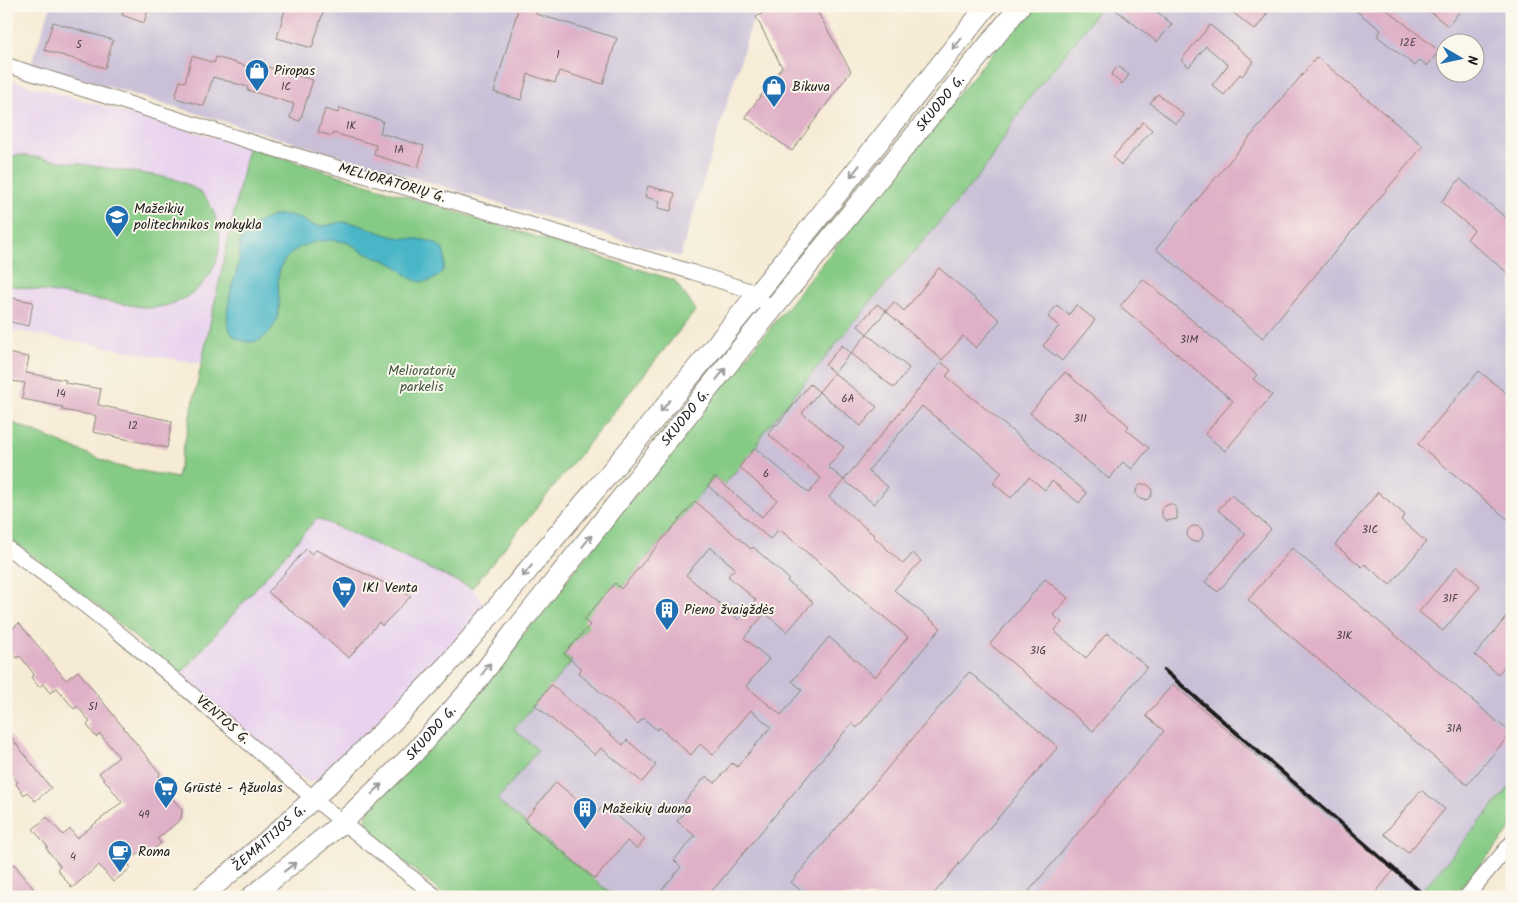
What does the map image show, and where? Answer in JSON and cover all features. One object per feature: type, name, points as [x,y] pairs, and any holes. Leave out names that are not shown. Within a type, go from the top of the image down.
[{"type":"main road","name":"SKUODO G.","points":[[312,798],[450,662],[624,456],[755,296],[987,6]]},
{"type":"main road","name":"SKUODO G.","points":[[342,823],[414,753],[474,685],[520,624],[1020,6]]},
{"type":"main road","name":"ŽEMAITIJOS G.","points":[[201,897],[312,798]]},
{"type":"main road","points":[[252,897],[342,823]]},
{"type":"street","name":"MELIORATORIŲ G.","points":[[6,65],[264,146],[740,287],[748,290],[773,310]]},
{"type":"street","name":"VENTOS G.","points":[[6,547],[53,580],[106,622],[342,823],[437,897]]},
{"type":"street","points":[[1466,897],[1512,842]]},
{"type":"shaded area","points":[[51,6],[757,6],[680,257],[31,64]]},
{"type":"shaded area","points":[[1100,6],[1512,6],[1512,784],[1416,897],[613,897],[595,879],[497,800],[538,750],[514,729],[571,661],[564,655],[615,583],[621,588],[715,477],[724,485],[755,448],[764,432],[874,298],[983,171],[1027,101],[1082,33]]},
{"type":"shaded area","name":"Mažeikių politechnikos mokykla","points":[[6,79],[248,147],[201,364],[6,329]]},
{"type":"shaded area","points":[[317,518],[472,588],[487,608],[334,767],[320,780],[309,782],[297,775],[179,676]]},
{"type":"green space","points":[[1030,6],[1100,6],[1082,33],[1027,101],[983,171],[874,298],[764,432],[755,448],[724,485],[714,478],[621,589],[615,584],[590,625],[564,654],[572,661],[514,729],[538,750],[497,800],[614,896],[446,897],[369,832],[366,819],[371,807],[473,696]]},
{"type":"green space","name":"Melioratorių parkelis","points":[[248,147],[674,280],[696,310],[472,588],[317,518],[179,676],[106,612],[6,536],[6,420],[117,466],[177,478]]},
{"type":"green space","points":[[21,155],[172,178],[194,188],[209,202],[217,222],[220,239],[218,255],[213,269],[204,282],[180,301],[148,308],[6,285],[6,156]]},
{"type":"green space","points":[[1512,784],[1512,828],[1453,897],[1435,897],[1424,888]]},
{"type":"water","points":[[278,215],[294,216],[318,226],[341,222],[350,223],[391,236],[432,242],[443,250],[445,258],[444,268],[432,280],[425,282],[417,281],[385,260],[363,252],[349,243],[329,240],[309,244],[297,249],[286,259],[280,269],[278,313],[275,324],[259,340],[250,342],[238,339],[231,332],[228,323],[228,311],[229,299],[238,265],[241,239],[255,225]]},
{"type":"building","points":[[125,6],[136,6],[148,10],[144,23],[122,15]]},
{"type":"building","points":[[286,6],[325,6],[312,48],[277,38]]},
{"type":"building","points":[[519,6],[538,6],[536,14],[617,38],[603,84],[559,71],[555,83],[528,74],[521,100],[494,92]]},
{"type":"building","points":[[760,6],[814,6],[851,71],[792,151],[745,117],[782,67],[756,17],[763,13]]},
{"type":"building","points":[[1111,6],[1150,6],[1172,24],[1157,42]]},
{"type":"building","points":[[1225,6],[1271,6],[1255,30]]},
{"type":"building","points":[[1350,6],[1382,6],[1436,49],[1436,55],[1427,66],[1420,60],[1415,66],[1377,36],[1381,30]]},
{"type":"building","points":[[1423,6],[1464,6],[1448,26]]},
{"type":"building","points":[[53,22],[113,40],[105,68],[44,50]]},
{"type":"building","points":[[1210,25],[1254,61],[1242,76],[1240,74],[1224,95],[1212,85],[1228,65],[1206,46],[1189,67],[1181,60]]},
{"type":"building","points":[[192,56],[214,63],[216,57],[266,72],[268,67],[313,80],[300,121],[290,118],[294,104],[247,90],[248,87],[213,77],[204,106],[175,98],[180,81],[185,82]]},
{"type":"building","points":[[1317,57],[1423,146],[1263,338],[1156,249]]},
{"type":"building","points":[[1118,66],[1129,75],[1122,84],[1111,75]]},
{"type":"building","points":[[1158,94],[1184,115],[1176,124],[1150,103]]},
{"type":"building","points":[[340,108],[383,121],[380,133],[424,146],[418,168],[374,155],[376,145],[333,133],[332,136],[318,132],[325,109],[338,113]]},
{"type":"building","points":[[1143,122],[1152,130],[1121,165],[1113,157]]},
{"type":"building","points":[[1460,179],[1512,223],[1512,277],[1467,239],[1474,230],[1441,202]]},
{"type":"building","points":[[648,186],[675,193],[671,211],[658,208],[660,201],[645,197]]},
{"type":"building","points":[[939,268],[1000,320],[976,348],[963,336],[942,360],[886,311],[894,302],[904,311]]},
{"type":"building","points":[[1143,279],[1257,375],[1253,379],[1272,395],[1225,451],[1205,434],[1233,401],[1120,306]]},
{"type":"building","points":[[6,297],[33,302],[29,326],[6,321]]},
{"type":"building","points":[[877,304],[886,311],[867,334],[858,326]]},
{"type":"building","points":[[1057,305],[1069,315],[1076,305],[1095,320],[1062,361],[1043,346],[1059,326],[1048,317]]},
{"type":"building","points":[[867,334],[909,368],[894,388],[851,353]]},
{"type":"building","points":[[842,345],[851,353],[834,373],[825,365]]},
{"type":"building","points":[[6,353],[29,357],[26,373],[66,380],[65,383],[101,389],[98,405],[172,421],[167,448],[93,432],[96,416],[62,410],[63,407],[22,399],[25,383],[6,380]]},
{"type":"building","points":[[941,362],[951,370],[946,376],[1087,493],[1079,503],[1052,481],[1045,490],[1029,477],[1011,498],[993,483],[1002,472],[922,406],[868,471],[888,487],[874,504],[844,480]]},
{"type":"building","points":[[1479,371],[1512,398],[1512,523],[1418,444]]},
{"type":"building","points":[[1065,372],[1129,426],[1126,429],[1149,448],[1132,469],[1123,462],[1109,479],[1030,413]]},
{"type":"building","points":[[834,373],[877,407],[861,426],[819,392]]},
{"type":"building","points":[[810,384],[819,392],[802,413],[844,447],[828,467],[844,480],[829,497],[874,535],[903,564],[913,553],[921,561],[894,590],[941,628],[857,728],[852,723],[707,897],[656,897],[681,867],[674,860],[695,836],[677,821],[690,806],[684,802],[706,776],[715,783],[732,763],[737,767],[771,727],[751,710],[713,755],[700,744],[691,755],[659,727],[657,730],[643,718],[638,724],[578,673],[582,669],[564,654],[590,625],[584,620],[615,583],[621,589],[695,501],[751,549],[753,547],[789,579],[787,581],[813,602],[787,632],[765,613],[744,638],[769,659],[746,686],[781,715],[802,690],[792,681],[829,637],[875,677],[908,637],[779,529],[770,539],[708,486],[715,477],[762,517],[777,500],[739,467],[755,448],[809,493],[821,478],[768,434]],"holes":[[[710,547],[735,568],[728,576],[756,600],[739,620],[686,575]]]},
{"type":"building","points":[[1141,484],[1147,484],[1152,489],[1150,498],[1141,500],[1136,495],[1136,489]]},
{"type":"building","points":[[1378,492],[1405,515],[1401,520],[1426,542],[1390,585],[1365,564],[1362,567],[1335,545]]},
{"type":"building","points":[[1231,495],[1271,529],[1218,592],[1205,582],[1246,534],[1218,510]]},
{"type":"building","points":[[1172,504],[1177,509],[1177,519],[1166,521],[1162,516],[1162,508]]},
{"type":"building","points":[[1192,526],[1198,526],[1203,531],[1201,540],[1192,542],[1187,537],[1187,531]]},
{"type":"building","points":[[1292,548],[1511,733],[1467,785],[1248,600]]},
{"type":"building","name":"IKI Venta","points":[[306,549],[312,554],[316,550],[411,596],[382,626],[379,622],[349,658],[268,592]]},
{"type":"building","points":[[1457,566],[1480,586],[1443,631],[1419,612]]},
{"type":"building","points":[[1045,579],[1068,598],[1053,615],[1062,622],[1054,631],[1086,658],[1107,633],[1147,667],[1093,731],[990,644]]},
{"type":"building","points":[[1512,610],[1512,658],[1498,674],[1475,655]]},
{"type":"building","points":[[19,623],[66,680],[78,671],[160,773],[158,781],[182,810],[181,819],[157,839],[161,843],[148,854],[144,849],[127,862],[131,868],[113,882],[99,865],[72,888],[57,869],[60,866],[46,848],[48,847],[33,829],[47,817],[63,835],[70,829],[77,838],[122,802],[99,773],[119,757],[100,734],[96,737],[87,725],[90,722],[77,706],[74,709],[57,688],[50,693],[43,684],[39,687],[31,677],[34,674],[20,656],[17,658],[8,648],[11,646],[6,640],[6,634]]},
{"type":"building","points":[[969,672],[1058,747],[931,897],[808,897],[791,882]]},
{"type":"building","points":[[1173,684],[1393,871],[1372,897],[1024,897],[1164,731],[1146,716]]},
{"type":"building","points":[[551,685],[623,745],[627,740],[656,765],[642,782],[601,748],[595,755],[535,705]]},
{"type":"building","points":[[6,731],[51,788],[35,801],[27,792],[24,795],[16,784],[18,782],[6,768]]},
{"type":"building","name":"Mažeikių duona","points":[[556,782],[595,815],[604,805],[645,839],[637,849],[627,841],[595,879],[524,821]]},
{"type":"building","points":[[1421,790],[1445,809],[1408,853],[1384,834]]},
{"type":"building","points":[[14,864],[40,897],[6,897],[6,871]]},
{"type":"railway","points":[[1164,670],[1426,897]]},
{"type":"place","name":"Piropas","points":[[257,92]]},
{"type":"place","name":"Bikuva","points":[[774,108]]},
{"type":"place","name":"Mažeikių politechnikos mokykla","points":[[117,238]]},
{"type":"place","name":"IKI Venta","points":[[344,609]]},
{"type":"place","name":"Pieno žvaigždės","points":[[667,631]]},
{"type":"place","name":"Grūstė - Ąžuolas","points":[[166,809]]},
{"type":"place","name":"Mažeikių duona","points":[[585,830]]},
{"type":"place","name":"Roma","points":[[120,873]]}]
